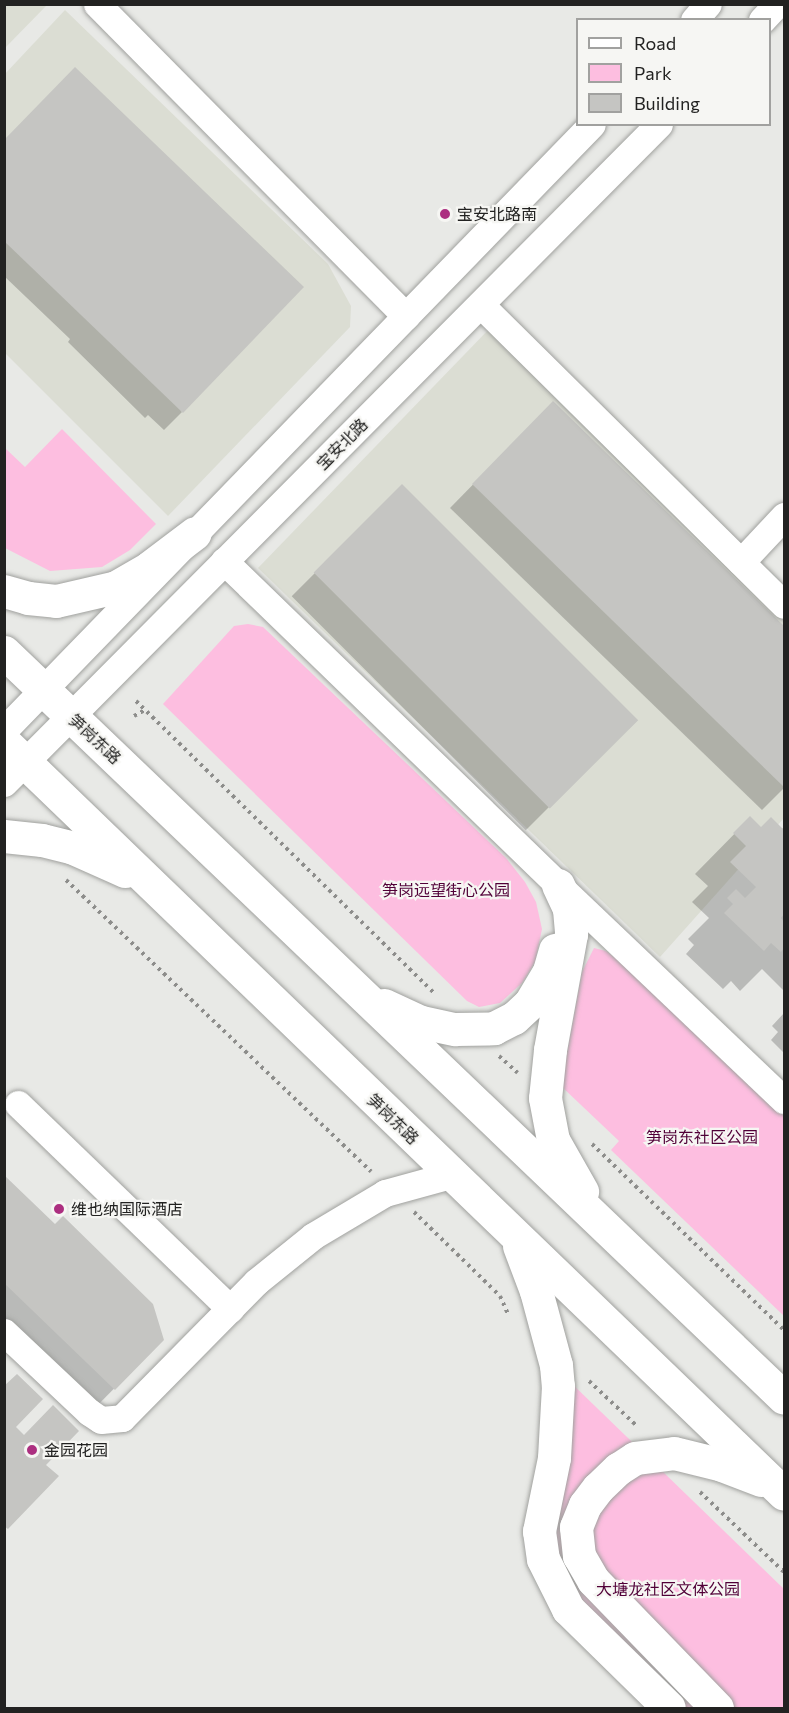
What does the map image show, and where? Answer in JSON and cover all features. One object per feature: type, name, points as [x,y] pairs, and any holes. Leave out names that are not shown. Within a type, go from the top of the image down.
[{"type":"main road","points":[[4,591],[28,598],[57,601],[116,587],[150,567],[195,533]]},
{"type":"main road","name":"笋岗东路","points":[[4,652],[784,1398]]},
{"type":"main road","name":"笋岗东路","points":[[12,763],[149,884],[784,1494]]},
{"type":"main road","points":[[4,836],[42,840],[73,848],[149,884]]},
{"type":"main road","points":[[366,997],[421,1022],[455,1029],[494,1028],[514,1018],[530,1003],[552,962],[559,930],[558,885]]},
{"type":"main road","points":[[558,885],[569,909],[571,934],[550,1050],[545,1098],[553,1140],[598,1221]]},
{"type":"main road","points":[[515,1236],[536,1291],[556,1365],[558,1386],[554,1458],[539,1531],[543,1559],[568,1609],[669,1708]]},
{"type":"main road","points":[[717,1708],[593,1580],[579,1556],[576,1527],[585,1505],[597,1488],[618,1469],[635,1458],[651,1454],[674,1453],[722,1465],[754,1476],[784,1494]]},
{"type":"street","points":[[97,4],[406,316]]},
{"type":"street","points":[[695,18],[708,4]]},
{"type":"street","points":[[764,18],[777,4]]},
{"type":"street","points":[[4,730],[590,126]]},
{"type":"street","name":"宝安北路","points":[[12,763],[72,717],[657,126]]},
{"type":"street","points":[[481,305],[784,605]]},
{"type":"street","points":[[741,562],[784,516]]},
{"type":"street","points":[[224,561],[558,885],[784,1100]]},
{"type":"street","points":[[18,1104],[230,1309]]},
{"type":"street","points":[[4,1332],[88,1412],[109,1422],[122,1418],[256,1282],[313,1236],[385,1192],[451,1175]]},
{"type":"path","points":[[136,701],[434,993]]},
{"type":"path","points":[[134,716],[145,710]]},
{"type":"path","points":[[64,878],[372,1171]]},
{"type":"path","points":[[494,1051],[526,1081]]},
{"type":"path","points":[[589,1141],[784,1330]]},
{"type":"path","points":[[408,1207],[500,1296],[514,1327]]},
{"type":"path","points":[[584,1376],[645,1434]]},
{"type":"path","points":[[696,1488],[784,1572]]},
{"type":"shaded area","points":[[4,5],[47,5],[5,48]]},
{"type":"shaded area","points":[[65,10],[328,264],[351,306],[350,327],[168,516],[5,353],[4,75]]},
{"type":"shaded area","points":[[492,326],[784,607],[784,818],[660,957],[258,568]]},
{"type":"green space","points":[[62,429],[156,524],[130,550],[102,567],[50,571],[5,548],[5,448],[25,467]]},
{"type":"green space","name":"笋岗远望街心公园","points":[[248,624],[263,627],[506,858],[525,882],[536,902],[542,929],[535,962],[522,983],[500,1003],[479,1007],[467,1001],[163,704],[234,626]]},
{"type":"green space","name":"笋岗东社区公园","points":[[594,948],[606,951],[633,972],[784,1115],[784,1316],[611,1150],[619,1141],[561,1086],[582,972]]},
{"type":"green space","name":"大塘龙社区文体公园","points":[[566,1378],[784,1589],[784,1708],[676,1708],[566,1602],[548,1523]]},
{"type":"building","points":[[75,67],[304,287],[183,413],[4,241],[4,140]]},
{"type":"building","points":[[553,401],[784,626],[784,787],[472,484]]},
{"type":"building","points":[[402,484],[638,720],[550,809],[314,572]]},
{"type":"building","points":[[750,816],[761,827],[771,817],[784,830],[784,914],[781,918],[784,922],[784,948],[781,952],[771,943],[764,951],[724,913],[733,904],[727,898],[736,889],[745,898],[756,887],[730,862],[746,846],[733,833]]},
{"type":"building","points":[[4,1175],[55,1224],[63,1216],[153,1304],[164,1340],[115,1390],[4,1283]]},
{"type":"building","name":"金园花园","points":[[17,1374],[43,1399],[16,1427],[24,1435],[53,1405],[79,1431],[46,1465],[59,1476],[8,1529],[4,1526],[4,1386]]},
{"type":"place","name":"宝安北路南","points":[[445,214]]},
{"type":"place","name":"维也纳国际酒店","points":[[59,1209]]},
{"type":"place","name":"金园花园","points":[[32,1450]]}]
